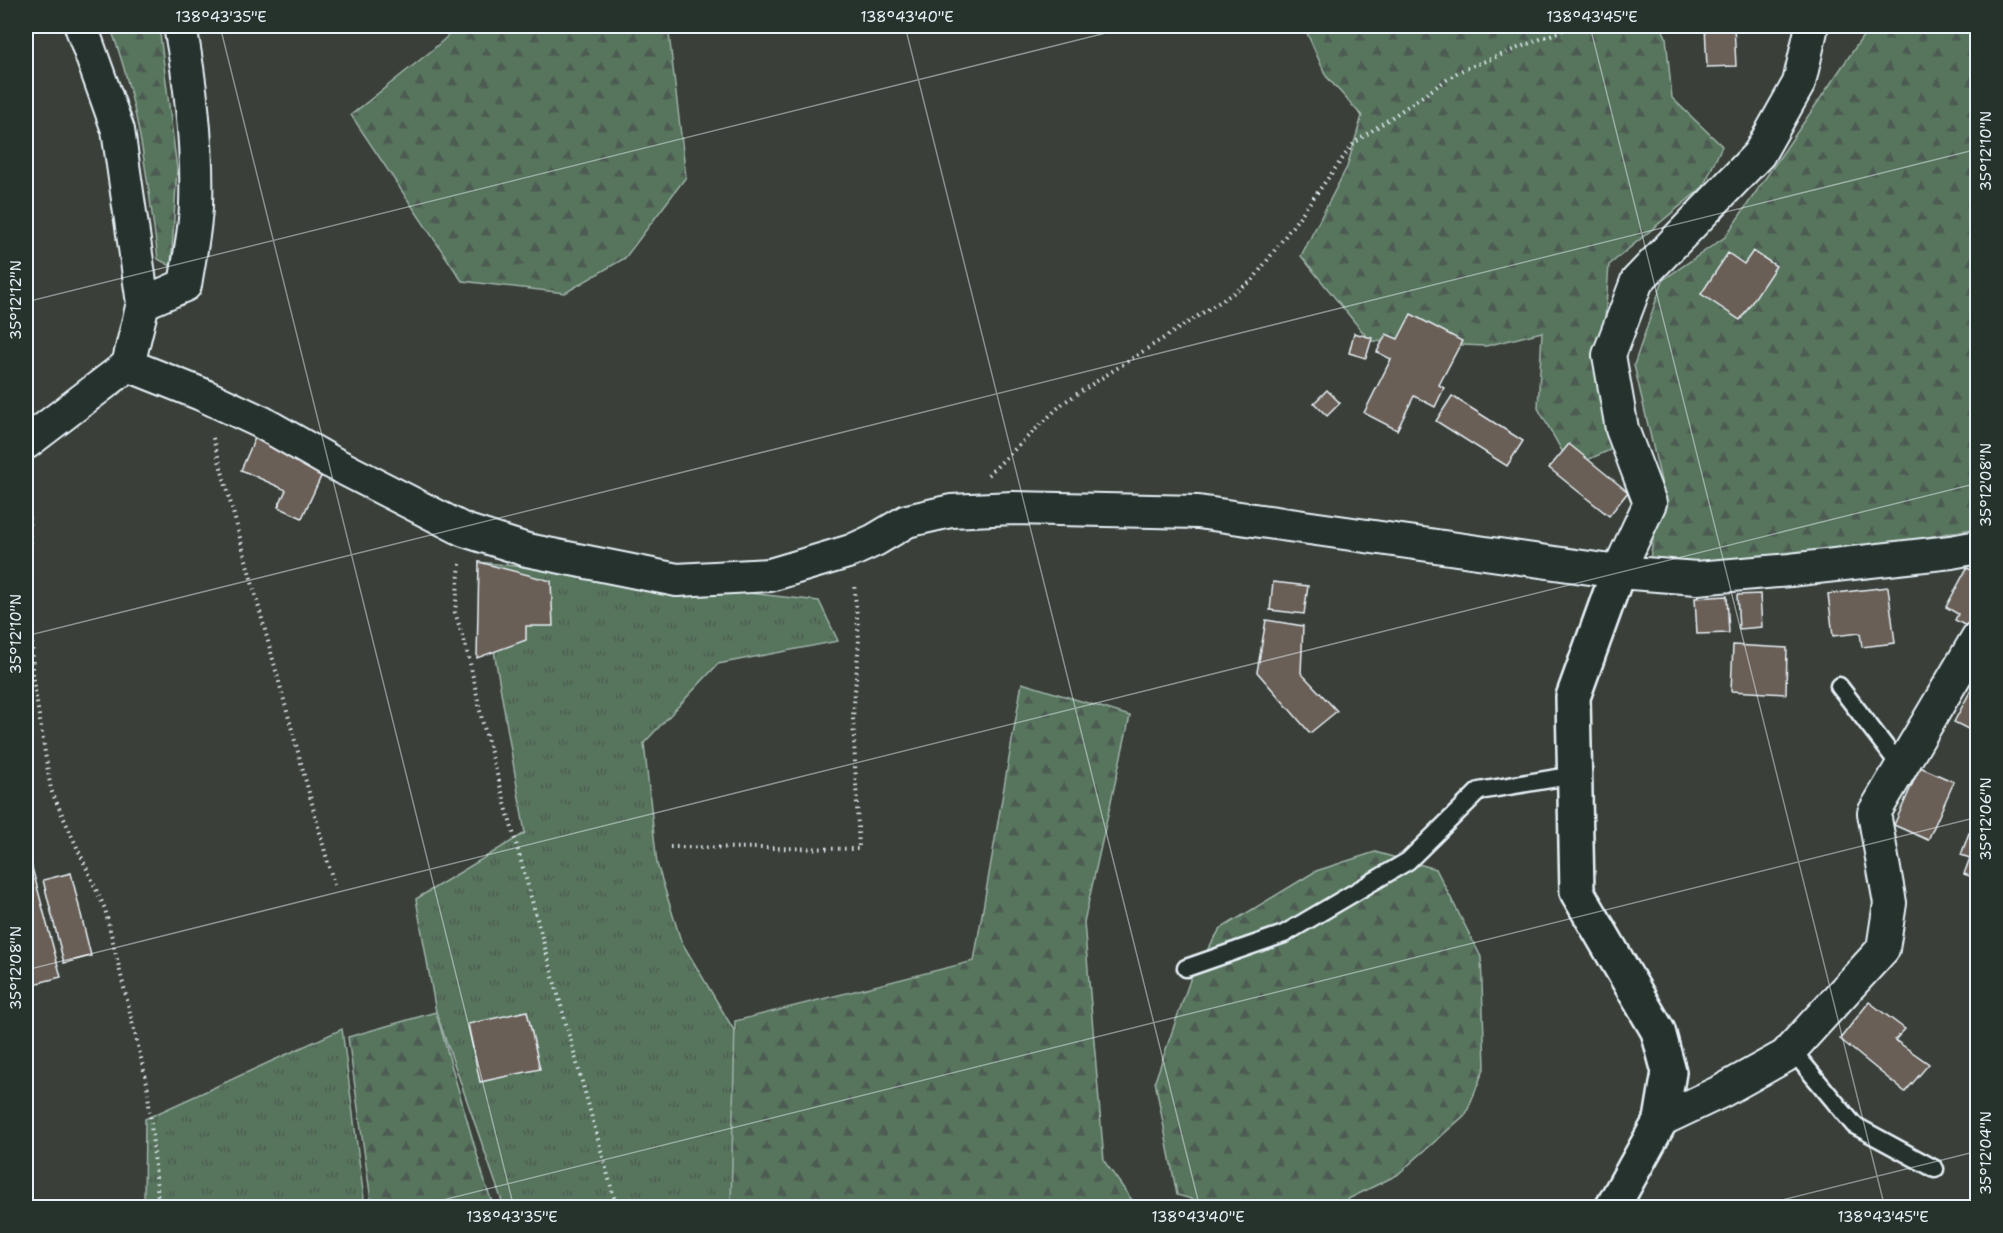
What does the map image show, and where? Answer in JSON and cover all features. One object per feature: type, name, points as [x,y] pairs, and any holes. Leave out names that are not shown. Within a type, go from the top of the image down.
[{"type":"street","points":[[26,442],[128,365],[143,303],[118,130],[81,26]]},
{"type":"street","points":[[143,303],[185,285],[196,208],[196,149],[186,57],[180,26]]},
{"type":"street","points":[[1612,1208],[1661,1120],[1669,1072],[1658,1030],[1577,892],[1573,697],[1618,572],[1650,503],[1622,429],[1609,355],[1637,281],[1758,154],[1799,83],[1812,26]]},
{"type":"street","points":[[128,365],[201,394],[261,422],[332,462],[464,530],[526,550],[677,580],[770,575],[851,550],[875,540],[907,521],[951,511],[1013,508],[1198,512],[1618,572],[1697,578],[1825,566],[1977,547]]},
{"type":"street","points":[[1661,1120],[1722,1091],[1785,1056],[1882,949],[1890,903],[1874,813],[1977,637]]},
{"type":"lane","points":[[1839,687],[1901,767]]},
{"type":"lane","points":[[1186,968],[1284,934],[1408,861],[1479,791],[1575,775]]},
{"type":"lane","points":[[1791,1049],[1854,1125],[1935,1169]]},
{"type":"path","points":[[951,511],[1063,403],[1252,281],[1354,143],[1458,72],[1573,26]]},
{"type":"path","points":[[201,394],[334,885]]},
{"type":"path","points":[[26,442],[33,678],[51,790],[105,909],[147,1083],[159,1208]]},
{"type":"path","points":[[464,530],[455,612],[469,658],[482,720],[617,1208]]},
{"type":"path","points":[[670,847],[859,849],[853,718],[859,639],[851,550]]},
{"type":"green space","points":[[110,26],[159,26],[177,169],[171,266],[158,259],[135,112]]},
{"type":"green space","points":[[459,26],[668,26],[686,177],[625,258],[565,293],[462,281],[351,115]]},
{"type":"green space","points":[[1304,26],[1661,26],[1666,37],[1672,98],[1722,146],[1703,187],[1609,265],[1604,332],[1610,450],[1571,467],[1538,408],[1542,332],[1486,346],[1370,341],[1301,256],[1347,167],[1362,116],[1326,76]]},
{"type":"green space","points":[[1870,26],[1977,26],[1977,528],[1862,549],[1756,564],[1649,565],[1662,485],[1634,365],[1663,280],[1725,237]]},
{"type":"green space","points":[[479,562],[819,601],[838,641],[718,664],[644,743],[657,864],[681,941],[735,1032],[735,1207],[504,1207],[436,1012],[416,899],[525,833]]},
{"type":"green space","points":[[1022,683],[1130,716],[1084,922],[1104,1161],[1137,1207],[731,1207],[735,1021],[974,961]]},
{"type":"green space","points":[[1375,852],[1436,869],[1481,957],[1485,1066],[1466,1114],[1397,1175],[1338,1204],[1324,1207],[1220,1207],[1177,1195],[1155,1081],[1191,977],[1220,929],[1316,871]]},
{"type":"green space","points":[[436,1012],[494,1207],[372,1207],[348,1037]]},
{"type":"green space","points":[[342,1029],[365,1207],[144,1207],[145,1119]]},
{"type":"building","points":[[1705,26],[1734,26],[1736,66],[1707,67]]},
{"type":"building","points":[[1753,251],[1776,266],[1740,320],[1701,294],[1728,253],[1744,264]]},
{"type":"building","points":[[1411,314],[1462,341],[1439,385],[1444,388],[1435,407],[1414,396],[1397,430],[1364,413],[1391,359],[1377,352],[1386,334],[1398,339]]},
{"type":"building","points":[[1354,333],[1372,338],[1366,358],[1349,353]]},
{"type":"building","points":[[1327,390],[1340,403],[1327,416],[1314,403]]},
{"type":"building","points":[[1452,396],[1523,441],[1507,466],[1436,421]]},
{"type":"building","points":[[255,438],[324,470],[302,518],[278,507],[286,490],[241,470]]},
{"type":"building","points":[[1569,444],[1628,492],[1609,516],[1549,468]]},
{"type":"building","points":[[479,562],[551,581],[553,626],[526,626],[526,640],[477,658]]},
{"type":"building","points":[[1967,568],[1978,573],[1978,618],[1972,629],[1955,620],[1958,614],[1946,607]]},
{"type":"building","points":[[1273,582],[1308,586],[1304,614],[1270,610]]},
{"type":"building","points":[[1888,587],[1895,643],[1862,647],[1860,633],[1833,636],[1828,594]]},
{"type":"building","points":[[1760,594],[1762,627],[1739,629],[1737,595]]},
{"type":"building","points":[[1727,596],[1729,633],[1697,634],[1695,598]]},
{"type":"building","points":[[1266,620],[1303,626],[1301,673],[1337,711],[1310,733],[1257,672]]},
{"type":"building","points":[[1733,645],[1787,648],[1786,694],[1731,691]]},
{"type":"building","points":[[1978,677],[1978,734],[1954,722]]},
{"type":"building","points":[[1920,767],[1954,782],[1928,840],[1894,825]]},
{"type":"building","points":[[1969,833],[1978,836],[1978,879],[1964,874],[1970,858],[1961,855]]},
{"type":"building","points":[[26,845],[61,977],[26,986]]},
{"type":"building","points":[[71,873],[91,956],[64,963],[43,880]]},
{"type":"building","points":[[1869,1002],[1905,1029],[1895,1040],[1929,1064],[1905,1092],[1840,1039]]},
{"type":"building","points":[[527,1011],[540,1069],[480,1082],[468,1024]]}]
